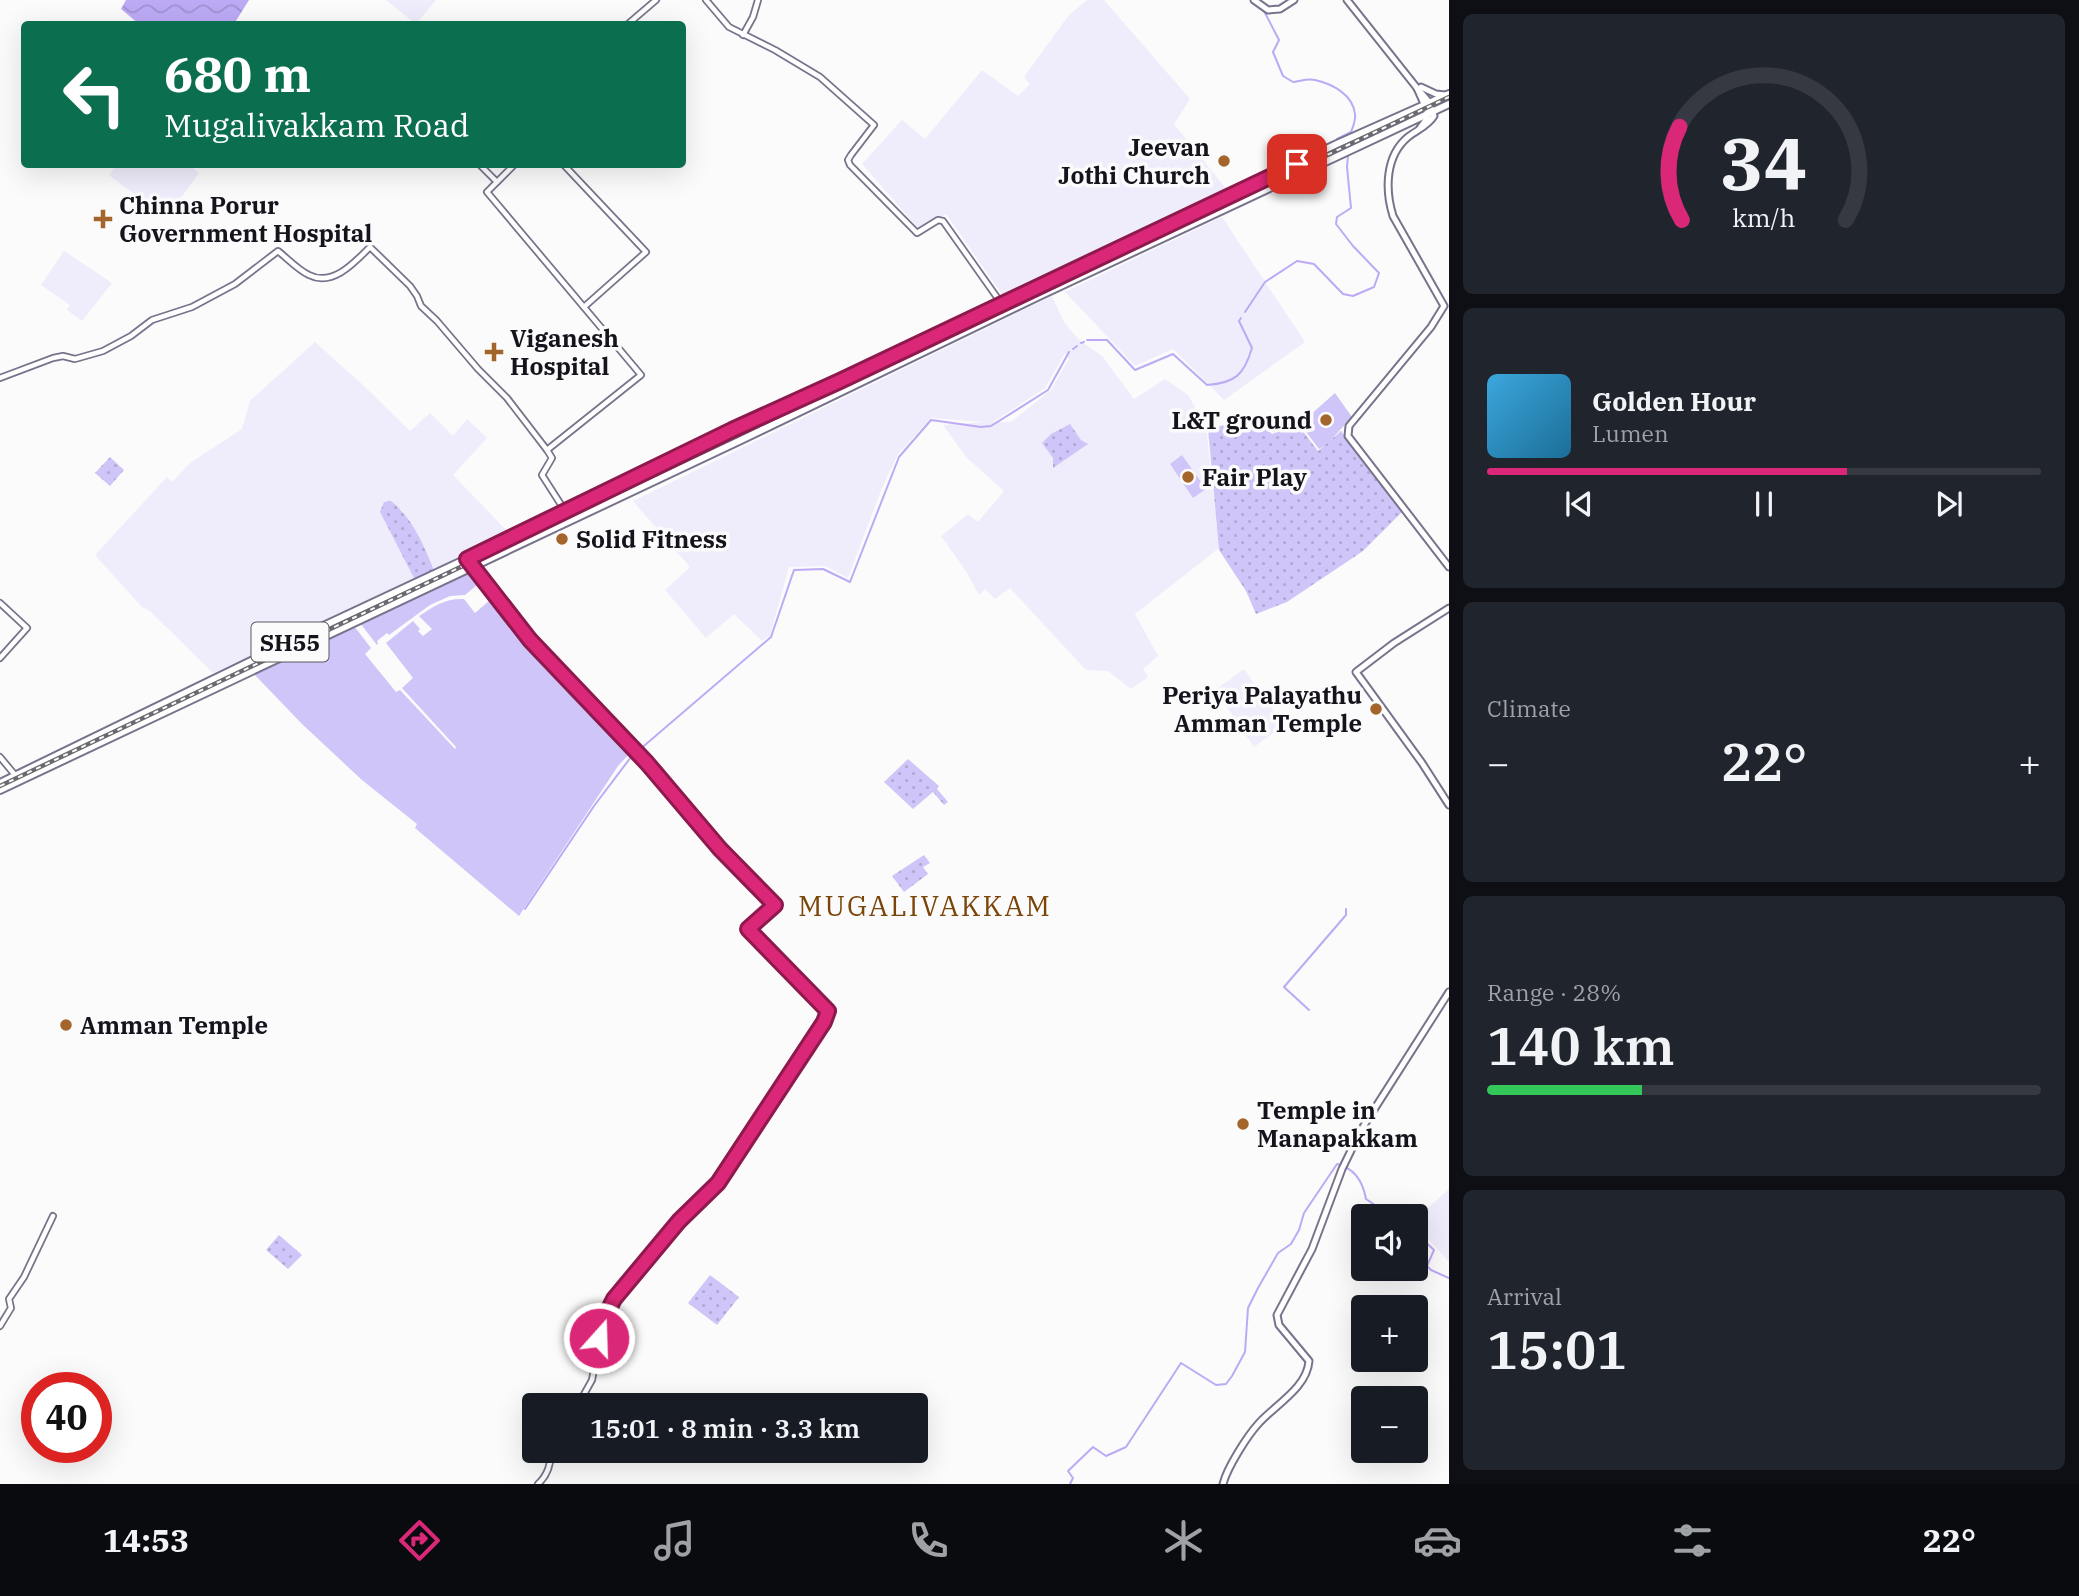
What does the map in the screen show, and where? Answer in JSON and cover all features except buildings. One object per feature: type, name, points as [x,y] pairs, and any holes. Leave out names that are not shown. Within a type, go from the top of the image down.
[{"type":"main road","points":[[1254,0],[1269,10],[1280,9],[1294,0]]},
{"type":"main road","points":[[1347,0],[1417,88],[1431,112],[1432,121],[1406,139],[1395,153],[1388,177],[1389,203],[1393,216],[1444,306],[1425,334],[1349,426],[1348,436],[1449,567]]},
{"type":"main road","points":[[1412,82],[1436,94],[1448,95]]},
{"type":"main road","name":"SH55","points":[[46,764],[732,430],[1339,143],[1448,95]]},
{"type":"main road","name":"SH55","points":[[0,783],[14,779],[363,618],[1449,104]]},
{"type":"main road","points":[[550,518],[554,527]]},
{"type":"main road","points":[[1449,608],[1394,643],[1356,672],[1449,804]]},
{"type":"main road","points":[[359,610],[363,618]]},
{"type":"main road","name":"SH55","points":[[0,790],[14,779]]},
{"type":"main road","points":[[1223,1484],[1232,1463],[1258,1423],[1297,1387],[1308,1369],[1309,1361],[1279,1325],[1277,1315],[1312,1249],[1344,1165],[1368,1119],[1449,992]]},
{"type":"street","points":[[632,21],[656,0]]},
{"type":"street","points":[[706,0],[729,27],[820,77],[874,125],[851,155],[848,160],[850,165],[917,233],[938,220],[943,222],[1001,303]]},
{"type":"street","points":[[743,35],[753,17],[758,0]]},
{"type":"street","points":[[483,168],[497,182]]},
{"type":"street","points":[[511,168],[487,192],[640,375],[547,450]]},
{"type":"street","points":[[567,168],[646,252],[584,307]]},
{"type":"street","points":[[0,378],[53,358],[62,356],[75,359],[103,351],[131,336],[152,320],[192,307],[234,284],[278,251],[310,276],[325,277],[338,274],[353,264],[370,247],[410,286],[421,306],[507,398],[547,450],[552,458],[542,475],[565,511]]},
{"type":"street","points":[[467,559],[530,640],[644,760],[720,849],[775,905],[748,929],[828,1011],[824,1022],[718,1183],[679,1221],[614,1299],[603,1321],[592,1381],[585,1393]]},
{"type":"street","points":[[0,603],[27,628],[0,658]]},
{"type":"street","points":[[0,757],[14,779]]},
{"type":"street","points":[[0,1326],[11,1308],[9,1299],[24,1277],[53,1216]]},
{"type":"street","points":[[538,1484],[550,1463]]},
{"type":"shaded area","points":[[386,0],[436,0],[418,21],[412,21]]},
{"type":"shaded area","points":[[1087,0],[1104,0],[1190,99],[1174,124],[1228,191],[1006,300],[946,214],[919,229],[862,164],[902,120],[925,139],[982,70],[1018,96],[1030,84],[1024,77],[1069,15]]},
{"type":"shaded area","points":[[115,168],[192,168],[199,173],[166,218],[109,175]]},
{"type":"shaded area","points":[[1222,217],[1305,342],[1224,400],[1173,349],[1135,366],[1065,292]]},
{"type":"shaded area","points":[[64,251],[112,283],[82,321],[67,310],[70,305],[41,285]]},
{"type":"shaded area","points":[[1052,296],[1064,322],[1079,340],[1102,356],[1134,399],[1165,379],[1188,395],[1206,426],[1219,548],[1135,614],[1158,656],[1143,669],[1148,677],[1131,689],[1108,671],[1086,670],[1010,588],[995,599],[985,589],[979,595],[941,536],[968,514],[978,522],[1004,491],[966,457],[943,425],[983,422],[931,418],[898,454],[882,488],[848,578],[825,566],[789,567],[770,635],[762,641],[734,614],[706,638],[665,590],[690,567],[633,501]],"holes":[[[1065,353],[1069,359],[1051,390],[1011,422],[993,422],[1045,388]]]},
{"type":"shaded area","points":[[315,342],[410,431],[430,413],[453,436],[467,419],[487,438],[453,475],[512,536],[435,573],[421,542],[401,509],[380,512],[416,582],[213,673],[150,611],[142,607],[95,555],[167,477],[172,482],[190,463],[242,429],[250,401]]},
{"type":"shaded area","name":"L&T ground","points":[[1335,393],[1352,417],[1319,449],[1300,424]]},
{"type":"shaded area","points":[[1257,417],[1272,434],[1296,422],[1318,451],[1341,431],[1402,512],[1363,551],[1287,602],[1256,614],[1246,591],[1219,550],[1208,429]]},
{"type":"shaded area","points":[[1070,424],[1081,440],[1088,444],[1053,468],[1053,458],[1042,443],[1051,434]]},
{"type":"shaded area","name":"Fair Play","points":[[1182,455],[1206,489],[1193,498],[1170,464]]},
{"type":"shaded area","points":[[110,457],[124,470],[110,486],[95,473]]},
{"type":"shaded area","points":[[391,501],[412,525],[435,573],[416,582],[380,512],[384,502]]},
{"type":"shaded area","points":[[472,570],[534,651],[630,753],[618,766],[519,916],[415,828],[417,824],[362,780],[254,674],[354,626],[371,648],[365,654],[396,692],[400,690],[455,749],[402,688],[413,678],[386,643],[413,621],[423,636],[432,629],[419,616],[440,603],[464,599],[475,613],[490,600],[477,585],[465,595],[450,596],[430,605],[389,635],[387,633],[377,641],[377,645],[360,623]]},
{"type":"shaded area","points":[[1244,669],[1284,725],[1254,747],[1215,690]]},
{"type":"shaded area","points":[[908,759],[939,786],[937,789],[948,802],[944,805],[933,792],[913,809],[884,782]]},
{"type":"shaded area","points":[[924,855],[930,863],[923,867],[928,874],[904,892],[892,876]]},
{"type":"shaded area","points":[[1449,1189],[1449,1262],[1428,1238],[1428,1208]]},
{"type":"shaded area","points":[[279,1235],[302,1255],[288,1269],[266,1250]]},
{"type":"shaded area","points":[[710,1275],[739,1297],[717,1325],[688,1303]]},
{"type":"water","points":[[126,0],[249,0],[236,21],[135,21],[121,9]]},
{"type":"waterway","points":[[1263,9],[1279,40],[1273,52],[1283,76],[1293,82],[1310,79],[1322,82],[1346,96],[1355,114],[1350,135]]},
{"type":"waterway","points":[[1337,139],[1351,132]]},
{"type":"waterway","points":[[1245,312],[1265,282],[1297,261],[1314,264],[1343,294],[1353,296],[1374,287],[1379,273],[1336,224],[1337,217],[1351,208],[1348,155]]},
{"type":"waterway","points":[[1087,340],[1107,340],[1135,370],[1173,354],[1207,385],[1217,384],[1237,376],[1249,357],[1252,348],[1239,321],[1241,318]]},
{"type":"waterway","points":[[1073,349],[1077,346]]},
{"type":"waterway","points":[[525,909],[594,806],[631,757],[771,637],[794,570],[823,569],[850,582],[899,457],[931,420],[991,426],[1048,390],[1069,352]]},
{"type":"waterway","points":[[1309,1010],[1284,987],[1346,915],[1346,909]]},
{"type":"waterway","points":[[1070,1484],[1073,1478],[1068,1471],[1093,1447],[1106,1456],[1126,1447],[1181,1363],[1216,1385],[1226,1384],[1245,1352],[1248,1308],[1258,1288],[1278,1253],[1291,1244],[1304,1213],[1337,1164],[1357,1177],[1366,1199],[1373,1204]]},
{"type":"waterway","points":[[1428,1244],[1434,1250],[1428,1264]]},
{"type":"waterway","points":[[1428,1267],[1449,1278]]},
{"type":"railway","points":[[0,786],[1449,97]]},
{"type":"place","name":"Jeevan Jothi Church","points":[[1224,161]]},
{"type":"place","name":"Chinna Porur Government Hospital","points":[[103,219]]},
{"type":"place","name":"Viganesh Hospital","points":[[494,352]]},
{"type":"place","name":"L&T ground","points":[[1326,420]]},
{"type":"place","name":"Fair Play","points":[[1188,477]]},
{"type":"place","name":"Solid Fitness","points":[[562,539]]},
{"type":"place","name":"Periya Palayathu Amman Temple","points":[[1376,709]]},
{"type":"place","name":"Amman Temple","points":[[66,1025]]},
{"type":"place","name":"Temple in Manapakkam","points":[[1243,1124]]},
{"type":"district","name":"MUGALIVAKKAM","points":[[925,905]]},
{"type":"route","points":[[599,1338],[603,1321],[614,1299],[679,1221],[718,1183],[824,1022],[828,1011],[748,929],[775,905],[720,849],[647,763],[530,640],[467,559],[732,430],[1297,164]]}]
